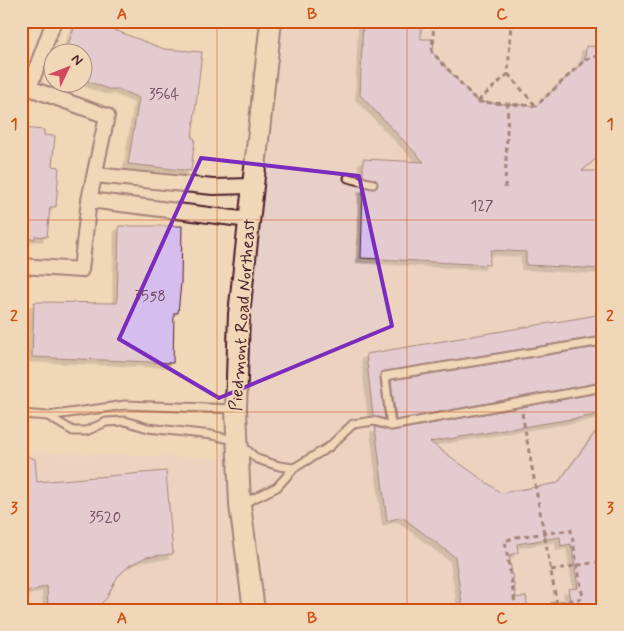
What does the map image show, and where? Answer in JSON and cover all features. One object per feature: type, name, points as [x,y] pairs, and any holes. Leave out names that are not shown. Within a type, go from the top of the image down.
[{"type":"main road","name":"Piedmont Road Northeast","points":[[254,610],[240,505],[236,409],[239,314],[271,21]]},
{"type":"street","points":[[21,266],[81,270],[89,200],[107,116],[25,86],[54,21]]},
{"type":"street","points":[[95,175],[213,187],[252,186]]},
{"type":"street","points":[[89,200],[249,220]]},
{"type":"lane","points":[[348,178],[373,184]]},
{"type":"lane","points":[[391,426],[385,376],[603,341]]},
{"type":"lane","points":[[240,505],[278,487],[294,468],[329,447],[353,424],[374,422],[391,426],[603,387]]},
{"type":"lane","points":[[21,414],[48,416],[125,405],[236,409]]},
{"type":"lane","points":[[48,416],[73,432],[86,431],[106,422],[125,421],[148,428],[212,435],[237,442],[257,459],[279,466],[294,468]]},
{"type":"path","points":[[434,21],[432,52],[478,102],[536,106],[585,60],[603,54]]},
{"type":"path","points":[[478,102],[508,74],[511,21]]},
{"type":"path","points":[[557,21],[603,24]]},
{"type":"path","points":[[508,74],[536,106]]},
{"type":"path","points":[[505,188],[508,104]]},
{"type":"path","points":[[521,402],[558,610]]},
{"type":"path","points":[[571,530],[583,598],[517,610],[505,540],[544,534],[571,530]]},
{"type":"path","points":[[551,570],[603,561]]},
{"type":"highlighted area","points":[[201,158],[359,176],[392,326],[219,398],[119,339]]},
{"type":"shaded area","points":[[270,21],[603,21],[603,610],[21,610],[21,452],[221,458]]},
{"type":"building","points":[[77,21],[101,21],[110,25],[109,28],[164,49],[202,52],[192,138],[195,139],[191,171],[128,164],[139,98],[118,89],[108,89],[92,83],[92,42],[69,42]]},
{"type":"building","points":[[363,21],[421,21],[421,39],[435,39],[432,52],[478,102],[536,106],[585,60],[586,46],[603,47],[603,152],[582,171],[603,171],[603,269],[526,265],[526,252],[491,250],[489,265],[361,258],[363,187],[374,189],[378,185],[376,180],[363,176],[363,159],[424,162],[360,95]]},
{"type":"building","points":[[21,128],[44,130],[44,135],[55,136],[52,166],[59,167],[56,207],[50,207],[47,237],[35,236],[35,239],[21,238]]},
{"type":"building","points":[[119,226],[182,226],[181,283],[178,313],[174,313],[173,363],[32,357],[34,302],[117,303]]},
{"type":"building","points":[[603,314],[603,336],[382,372],[380,377],[385,419],[373,416],[366,354]]},
{"type":"building","points":[[603,346],[603,382],[396,420],[391,380]]},
{"type":"building","points":[[603,392],[603,414],[430,442],[501,493],[558,483],[603,422],[603,610],[572,610],[568,589],[578,588],[575,567],[571,544],[561,546],[560,537],[517,544],[518,553],[509,555],[516,598],[526,596],[528,610],[463,610],[455,557],[402,517],[387,521],[375,427],[392,431]]},
{"type":"building","points":[[21,454],[35,459],[37,482],[166,471],[173,554],[146,557],[130,565],[118,576],[106,599],[95,610],[48,610],[47,586],[21,594]]}]
